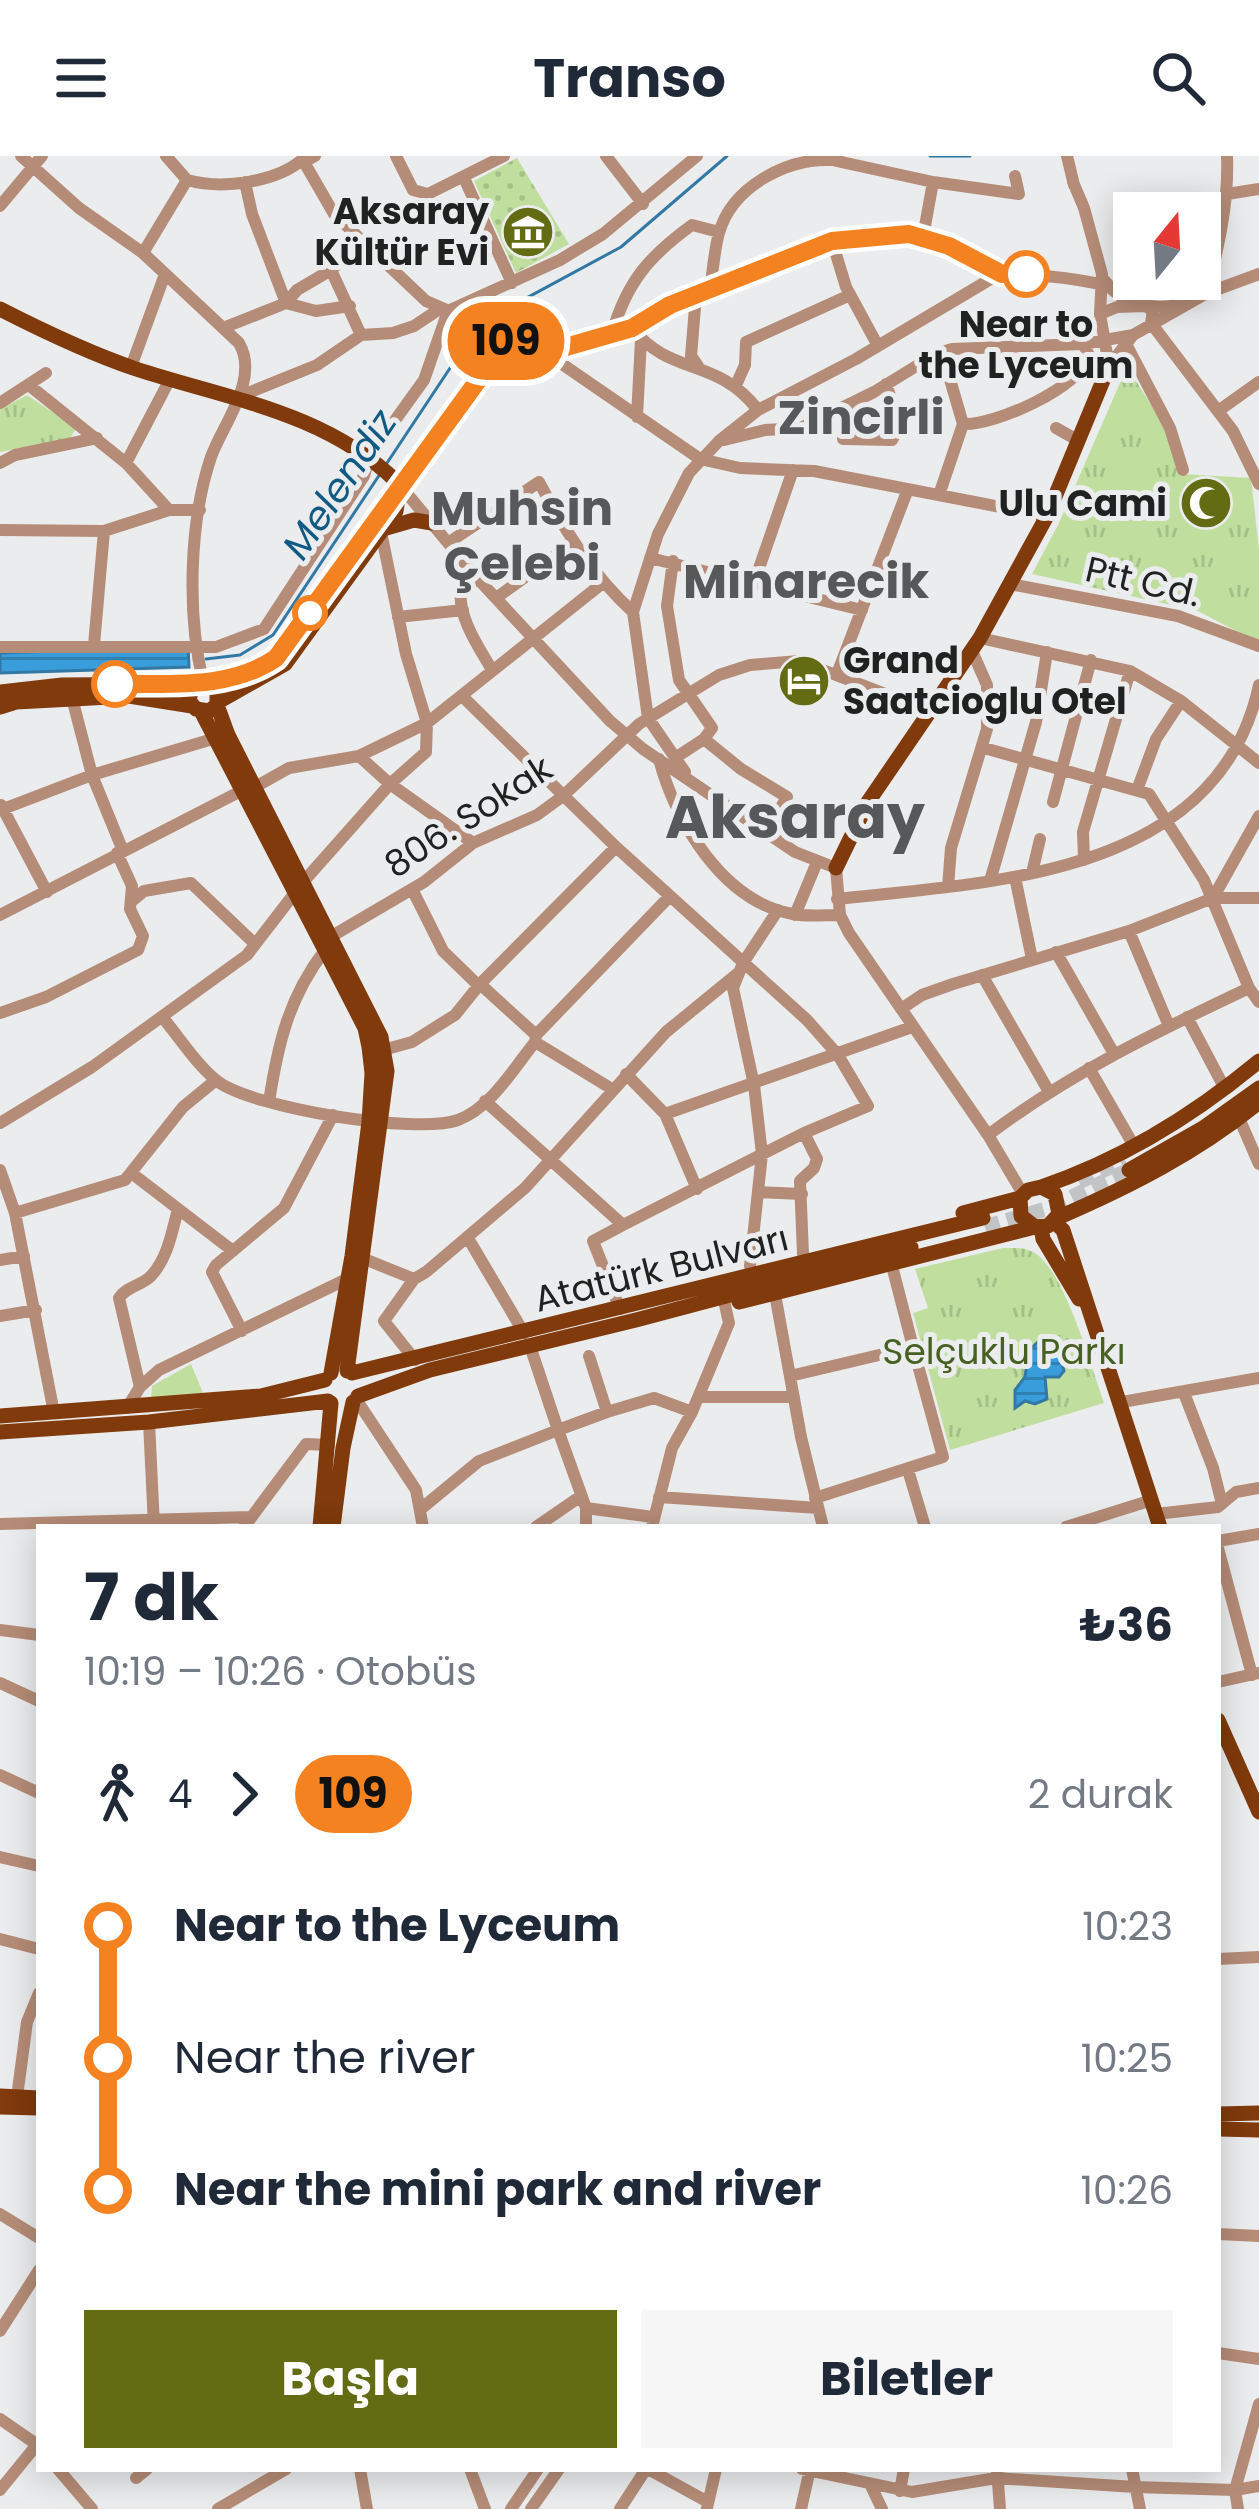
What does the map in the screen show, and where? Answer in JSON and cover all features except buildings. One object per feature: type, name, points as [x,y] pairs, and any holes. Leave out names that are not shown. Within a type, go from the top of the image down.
[{"type":"main road","points":[[0,310],[70,345],[314,424],[370,455],[399,483],[400,502],[285,664],[207,706],[129,696],[0,706]]},
{"type":"main road","points":[[836,868],[868,802],[976,645],[1047,516],[1109,366]]},
{"type":"main road","points":[[0,692],[251,672],[284,650],[399,483]]},
{"type":"main road","points":[[382,531],[414,520],[432,523]]},
{"type":"main road","points":[[202,679],[218,691],[207,706]]},
{"type":"main road","points":[[202,679],[188,695],[207,706],[329,943],[376,1052],[375,1122],[354,1279],[339,1374],[323,1388],[330,1402],[320,1524]]},
{"type":"main road","points":[[207,706],[216,738],[248,789]]},
{"type":"main road","points":[[1129,1159],[1259,1061]]},
{"type":"main road","points":[[1129,1159],[1259,1073]]},
{"type":"main road","points":[[630,1312],[725,1305],[892,1266],[987,1223],[1041,1187],[1129,1159],[1203,1128],[1259,1088]]},
{"type":"main road","points":[[630,1312],[697,1279],[803,1254],[987,1223],[1047,1224],[1127,1188],[1259,1102]]},
{"type":"main road","points":[[1072,1176],[1071,1195],[1087,1205]]},
{"type":"main road","points":[[1041,1187],[1058,1198],[1043,1239],[1086,1310],[1122,1402],[1156,1514]]},
{"type":"main road","points":[[1022,1197],[1021,1216],[1047,1224]]},
{"type":"main road","name":"Atatürk Bulvarı","points":[[356,1399],[527,1340],[987,1223]]},
{"type":"main road","name":"Atatürk Bulvarı","points":[[0,1416],[262,1396],[339,1374],[527,1340]]},
{"type":"main road","points":[[333,1524],[343,1448],[360,1385],[339,1374]]},
{"type":"main road","points":[[0,1432],[330,1402],[342,1406],[356,1399]]},
{"type":"main road","points":[[1221,1727],[1259,1812]]},
{"type":"main road","points":[[4,2104],[36,2099]]},
{"type":"main road","points":[[4,2104],[36,2108]]},
{"type":"main road","points":[[1221,2114],[1259,2114]]},
{"type":"main road","points":[[1221,2129],[1259,2130]]},
{"type":"street","points":[[21,156],[38,162],[80,208],[143,253],[245,353],[245,375],[212,456],[200,510],[193,584],[202,679]]},
{"type":"street","points":[[166,156],[187,180],[214,188],[245,182],[307,158],[334,214],[426,301],[545,353],[700,459],[740,468],[793,470],[1047,516]]},
{"type":"street","points":[[396,156],[413,190],[428,194],[505,156]]},
{"type":"street","points":[[606,156],[643,204]]},
{"type":"street","points":[[238,397],[317,365],[362,335],[414,326],[560,260],[643,204],[697,156]]},
{"type":"street","points":[[1067,156],[1104,282],[1100,314],[1109,366]]},
{"type":"street","points":[[1221,224],[1227,156]]},
{"type":"street","points":[[698,367],[691,356],[719,232],[734,202],[749,188],[798,164],[832,158],[932,182],[1019,194],[1015,176]]},
{"type":"street","points":[[0,206],[38,162]]},
{"type":"street","points":[[464,178],[512,283]]},
{"type":"street","points":[[143,253],[187,180]]},
{"type":"street","points":[[245,182],[252,214],[286,303]]},
{"type":"street","points":[[922,237],[932,182]]},
{"type":"street","points":[[1227,194],[1259,188]]},
{"type":"street","points":[[612,333],[636,274],[692,225],[719,232]]},
{"type":"street","points":[[637,416],[637,334],[670,305],[832,241],[891,234],[922,237],[1002,274],[1104,282],[1153,311],[1154,326],[1218,411],[1258,478]]},
{"type":"street","points":[[832,241],[850,295],[878,346]]},
{"type":"street","points":[[223,328],[286,303],[363,243]]},
{"type":"street","points":[[331,270],[362,335]]},
{"type":"street","points":[[131,367],[165,274]]},
{"type":"street","points":[[690,778],[648,718],[633,612],[676,498],[700,459],[758,410],[1002,274]]},
{"type":"street","points":[[1221,288],[1259,274]]},
{"type":"street","points":[[736,385],[745,364],[746,342],[850,295]]},
{"type":"street","points":[[1100,314],[1189,300]]},
{"type":"street","points":[[1109,366],[1129,341],[1196,300]]},
{"type":"street","points":[[286,303],[316,311],[350,306]]},
{"type":"street","points":[[0,647],[198,649],[264,629],[364,476],[370,455],[424,380],[445,309]]},
{"type":"street","points":[[545,353],[612,333],[637,334],[666,358],[736,385],[758,410]]},
{"type":"street","points":[[511,335],[399,483],[478,579],[626,734],[767,831],[817,862],[836,868],[840,915],[988,1136],[1022,1197]]},
{"type":"street","points":[[718,441],[764,430],[801,428],[942,352],[1129,341]]},
{"type":"street","points":[[1129,341],[1170,428],[1183,470]]},
{"type":"street","points":[[963,424],[995,420],[1066,385],[1085,369],[1089,355],[1083,344]]},
{"type":"street","points":[[939,495],[963,424],[942,352]]},
{"type":"street","points":[[0,403],[46,373]]},
{"type":"street","points":[[126,463],[170,380]]},
{"type":"street","points":[[1218,411],[1259,382]]},
{"type":"street","points":[[844,440],[892,440],[896,412],[886,384]]},
{"type":"street","points":[[30,386],[126,463],[169,510]]},
{"type":"street","points":[[1056,428],[1079,441]]},
{"type":"street","points":[[0,463],[15,454],[97,438]]},
{"type":"street","points":[[755,580],[793,470]]},
{"type":"street","points":[[448,543],[539,482],[574,542],[633,612]]},
{"type":"street","points":[[837,674],[908,489]]},
{"type":"street","points":[[0,530],[104,530],[169,510],[200,510]]},
{"type":"street","points":[[94,645],[104,530]]},
{"type":"street","points":[[0,1123],[92,1067],[236,965],[390,784],[425,752],[427,722],[398,617],[382,531]]},
{"type":"street","points":[[496,598],[574,542]]},
{"type":"street","points":[[650,558],[755,580],[862,610]]},
{"type":"street","points":[[673,561],[669,633],[687,696],[712,728],[675,758]]},
{"type":"street","points":[[478,579],[459,592],[492,670]]},
{"type":"street","points":[[0,915],[290,768],[359,756],[427,722],[604,582]]},
{"type":"street","name":"Ptt Cd.","points":[[1010,584],[1178,616],[1259,646]]},
{"type":"street","points":[[398,617],[463,610]]},
{"type":"street","points":[[948,886],[951,848],[984,748],[987,686],[976,645],[1047,652],[1130,671],[1181,701],[1259,763]]},
{"type":"street","points":[[990,881],[1036,722],[1047,652]]},
{"type":"street","name":"806. Sokak","points":[[269,1102],[284,1021],[295,994],[329,943],[473,843],[537,815],[626,734],[719,675],[781,659],[799,661],[933,712]]},
{"type":"street","points":[[1054,802],[1091,660]]},
{"type":"street","points":[[1084,860],[1083,832],[1130,671]]},
{"type":"street","points":[[837,899],[1015,877],[1084,860],[1144,837],[1215,776],[1236,745],[1259,685]]},
{"type":"street","points":[[462,696],[740,969],[807,1020],[838,1055],[868,1106],[804,1133],[593,1241],[630,1312]]},
{"type":"street","points":[[0,1013],[46,997],[138,950],[142,936],[134,919],[132,886],[92,776],[72,698]]},
{"type":"street","points":[[1137,790],[1147,758],[1181,701]]},
{"type":"street","points":[[47,892],[2,807],[216,738]]},
{"type":"street","points":[[704,739],[787,797],[767,831]]},
{"type":"street","points":[[984,748],[1149,794],[1213,898],[1259,1002]]},
{"type":"street","points":[[359,756],[473,843]]},
{"type":"street","points":[[659,759],[666,786],[698,845],[724,876],[778,910],[795,915],[840,915]]},
{"type":"street","points":[[1213,898],[1259,816]]},
{"type":"street","points":[[1032,873],[1040,839]]},
{"type":"street","points":[[376,1052],[412,1042],[445,1022],[616,847]]},
{"type":"street","points":[[795,915],[817,862]]},
{"type":"street","points":[[1015,877],[1032,959]]},
{"type":"street","points":[[132,901],[144,891],[191,883],[255,944]]},
{"type":"street","points":[[412,889],[442,951],[536,1038],[612,1089]]},
{"type":"street","points":[[163,1018],[216,1080],[269,1102],[375,1122],[442,1124],[460,1119],[485,1101],[536,1038],[670,896]]},
{"type":"street","points":[[901,1009],[922,995],[1129,931],[1213,898],[1259,898]]},
{"type":"street","points":[[750,1267],[762,1154],[734,988],[740,969],[778,910]]},
{"type":"street","points":[[1129,931],[1168,1026]]},
{"type":"street","points":[[1056,952],[1113,1052]]},
{"type":"street","points":[[415,1360],[384,1321],[414,1279],[525,1188],[666,1032],[740,969]]},
{"type":"street","points":[[982,975],[1048,1090]]},
{"type":"street","points":[[988,1136],[1048,1090],[1113,1052],[1249,988]]},
{"type":"street","points":[[1187,1017],[1225,1089]]},
{"type":"street","points":[[665,1114],[912,1027]]},
{"type":"street","points":[[1089,1067],[1129,1159]]},
{"type":"street","points":[[626,1074],[665,1114],[697,1189]]},
{"type":"street","points":[[15,1214],[104,1190],[134,1174],[183,1107],[216,1080]]},
{"type":"street","points":[[485,1101],[623,1226]]},
{"type":"street","points":[[242,1331],[212,1272],[284,1208],[333,1114]]},
{"type":"street","points":[[1239,1118],[1259,1164]]},
{"type":"street","points":[[803,1254],[800,1181],[817,1160],[804,1133]]},
{"type":"street","points":[[0,1170],[15,1214],[54,1413]]},
{"type":"street","points":[[134,1174],[233,1252]]},
{"type":"street","points":[[759,1192],[802,1194]]},
{"type":"street","points":[[140,1387],[119,1298],[157,1269],[178,1209]]},
{"type":"street","points":[[468,1238],[527,1340],[584,1502],[586,1524]]},
{"type":"street","points":[[0,1260],[24,1256]]},
{"type":"street","points":[[357,1257],[414,1279]]},
{"type":"street","points":[[659,1497],[816,1503],[943,1457],[892,1266]]},
{"type":"street","points":[[127,1409],[140,1387],[159,1370],[354,1279]]},
{"type":"street","points":[[776,1294],[822,1524]]},
{"type":"street","points":[[542,1524],[584,1502],[652,1522],[672,1448],[729,1323],[725,1305]]},
{"type":"street","points":[[0,1316],[35,1310]]},
{"type":"street","points":[[790,1376],[913,1347]]},
{"type":"street","points":[[589,1356],[608,1412]]},
{"type":"street","points":[[1122,1402],[1259,1378]]},
{"type":"street","points":[[1184,1393],[1208,1451],[1222,1504]]},
{"type":"street","points":[[699,1396],[794,1397]]},
{"type":"street","points":[[422,1508],[465,1468],[608,1412],[654,1397],[692,1412]]},
{"type":"street","points":[[356,1399],[416,1490],[423,1524]]},
{"type":"street","points":[[148,1422],[154,1524]]},
{"type":"street","points":[[0,1524],[248,1522],[306,1444],[329,1445]]},
{"type":"street","points":[[908,1470],[924,1524]]},
{"type":"street","points":[[1087,1524],[1222,1504],[1236,1492],[1259,1488]]},
{"type":"street","points":[[1221,1544],[1259,1534]]},
{"type":"street","points":[[1221,1555],[1256,1674],[1221,1681]]},
{"type":"street","points":[[0,1630],[36,1635]]},
{"type":"street","points":[[0,1683],[36,1700]]},
{"type":"street","points":[[0,1774],[36,1791]]},
{"type":"street","points":[[0,1857],[36,1865]]},
{"type":"street","points":[[0,1940],[36,1948]]},
{"type":"street","points":[[1221,1959],[1259,1957]]},
{"type":"street","points":[[4,2104],[36,2000]]},
{"type":"street","points":[[0,2214],[36,2236]]},
{"type":"street","points":[[1221,2234],[1259,2236]]},
{"type":"street","points":[[2,2323],[35,2291]]},
{"type":"street","points":[[1221,2353],[1259,2359]]},
{"type":"street","points":[[1238,2509],[1235,2489],[1259,2404]]},
{"type":"street","points":[[0,2419],[36,2443]]},
{"type":"street","points":[[0,2490],[36,2446]]},
{"type":"street","points":[[61,2472],[92,2509]]},
{"type":"street","points":[[218,2509],[281,2472]]},
{"type":"street","points":[[361,2472],[368,2509]]},
{"type":"street","points":[[471,2472],[485,2509]]},
{"type":"street","points":[[511,2509],[536,2472]]},
{"type":"street","points":[[531,2509],[558,2472]]},
{"type":"street","points":[[620,2509],[645,2472]]},
{"type":"street","points":[[652,2472],[707,2506],[715,2472]]},
{"type":"street","points":[[801,2509],[807,2472]]},
{"type":"street","points":[[815,2472],[900,2491],[925,2491],[996,2474],[1135,2488],[1259,2486]]},
{"type":"street","points":[[900,2491],[903,2472]]},
{"type":"street","points":[[1132,2472],[1140,2509]]},
{"type":"street","points":[[996,2474],[1000,2509]]},
{"type":"street","points":[[871,2486],[882,2509]]},
{"type":"green space","points":[[517,158],[569,244],[516,273],[474,181]]},
{"type":"green space","points":[[1127,367],[1170,434],[1181,474],[1251,478],[1259,550],[1259,643],[1198,611],[1032,574]]},
{"type":"green space","points":[[27,395],[76,428],[70,439],[0,452],[0,409]]},
{"type":"green space","name":"Selçuklu Parkı","points":[[1003,1248],[1031,1251],[1049,1268],[1077,1325],[1104,1403],[950,1450],[913,1313],[928,1308],[915,1269]]},
{"type":"green space","points":[[191,1364],[203,1393],[151,1399],[152,1386]]},
{"type":"water","points":[[188,646],[189,667],[0,673],[0,653]]},
{"type":"water","points":[[1038,1342],[1058,1350],[1064,1371],[1059,1377],[1045,1377],[1047,1399],[1035,1404],[1025,1401],[1015,1408],[1015,1390],[1025,1377],[1029,1350]]},
{"type":"waterway","name":"Melendiz","points":[[482,322],[621,247],[727,156]]},
{"type":"waterway","name":"Melendiz","points":[[930,156],[970,156]]},
{"type":"waterway","name":"Melendiz","points":[[385,466],[476,329]]},
{"type":"waterway","name":"Melendiz","points":[[206,659],[240,655],[273,635],[380,474]]},
{"type":"tunnel","points":[[1079,1182],[1125,1160]]},
{"type":"tunnel","points":[[985,1227],[1046,1209],[1129,1170]]},
{"type":"bus line","name":"109","points":[[115,684],[211,683],[251,672],[276,658],[511,335],[545,353],[632,328],[670,305],[832,241],[863,236],[922,237],[1002,274],[1026,274]]},
{"type":"place","name":"Aksaray Kültür Evi","points":[[528,232]]},
{"type":"place","name":"Near to the Lyceum","points":[[1026,274]]},
{"type":"place","name":"Ulu Cami","points":[[1206,503]]},
{"type":"place","name":"Grand Saatcioglu Otel","points":[[804,681]]},
{"type":"district","name":"Zincirli","points":[[861,417]]},
{"type":"district","name":"Muhsin Çelebi","points":[[522,536]]},
{"type":"district","name":"Minarecik","points":[[806,581]]},
{"type":"district","name":"Aksaray","points":[[795,817]]}]
